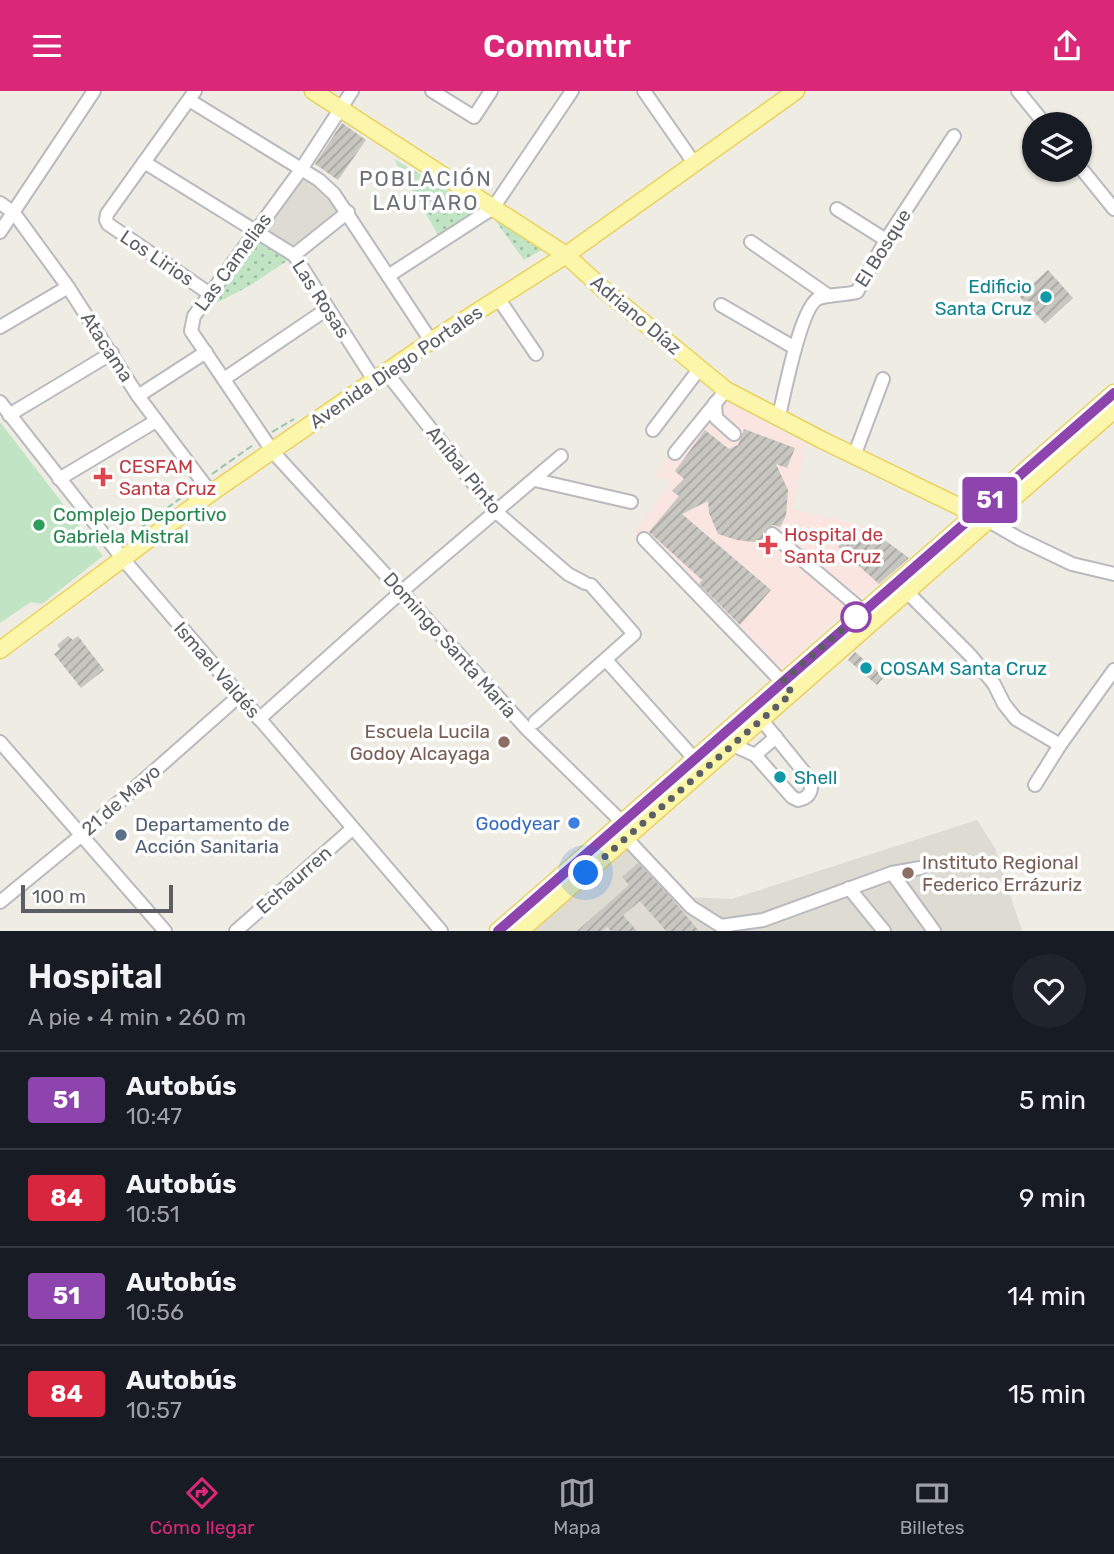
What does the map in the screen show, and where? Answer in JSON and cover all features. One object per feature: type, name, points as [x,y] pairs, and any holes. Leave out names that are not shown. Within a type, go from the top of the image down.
[{"type":"main road","name":"Adriano Díaz","points":[[313,91],[566,255],[726,390],[981,517]]},
{"type":"main road","name":"Avenida Diego Portales","points":[[0,650],[123,559],[207,487],[273,452],[431,341],[566,255],[796,91]]},
{"type":"main road","points":[[520,931],[699,764],[788,687],[907,592],[981,517],[1114,393]]},
{"type":"main road","points":[[699,764],[733,744],[761,719],[788,687],[863,611],[1114,410]]},
{"type":"main road","points":[[498,931],[627,831]]},
{"type":"street","points":[[0,232],[94,91]]},
{"type":"street","name":"Las Camelias","points":[[273,452],[191,331],[194,316],[300,170],[352,91]]},
{"type":"street","points":[[432,91],[474,117],[491,91]]},
{"type":"street","points":[[388,276],[494,208],[572,91]]},
{"type":"street","points":[[644,91],[694,163]]},
{"type":"street","points":[[1018,91],[1035,112]]},
{"type":"street","points":[[145,162],[192,96],[300,170],[319,180],[334,194],[431,341]]},
{"type":"street","name":"El Bosque","points":[[779,416],[795,348],[809,306],[817,299],[857,292],[886,240],[954,136]]},
{"type":"street","name":"Los Lirios","points":[[145,162],[107,214],[106,220],[108,224],[211,294]]},
{"type":"street","name":"Las Rosas","points":[[145,162],[294,255],[327,309],[380,376]]},
{"type":"street","points":[[1092,182],[1114,209]]},
{"type":"street","name":"Atacama","points":[[0,203],[14,213],[68,287],[138,396],[207,487]]},
{"type":"street","points":[[837,209],[886,240]]},
{"type":"street","points":[[294,255],[348,212]]},
{"type":"street","points":[[751,242],[829,296]]},
{"type":"street","points":[[0,327],[68,287]]},
{"type":"street","points":[[498,298],[537,354]]},
{"type":"street","points":[[721,305],[795,348]]},
{"type":"street","points":[[224,379],[327,309]]},
{"type":"street","points":[[138,396],[206,352]]},
{"type":"street","points":[[9,415],[112,353]]},
{"type":"street","points":[[653,430],[700,369]]},
{"type":"street","name":"Aníbal Pinto","points":[[380,376],[495,511],[568,574],[588,584],[634,634],[606,660]]},
{"type":"street","points":[[854,456],[883,379]]},
{"type":"street","points":[[675,453],[726,390]]},
{"type":"street","name":"Ismael Valdés","points":[[0,402],[123,559],[441,931]]},
{"type":"street","points":[[715,403],[716,418],[734,434]]},
{"type":"street","points":[[59,479],[156,421]]},
{"type":"street","name":"Domingo Santa María","points":[[273,452],[527,729],[627,831],[691,908],[723,928]]},
{"type":"street","points":[[259,719],[401,592],[561,456]]},
{"type":"street","points":[[534,480],[631,502]]},
{"type":"street","points":[[981,517],[1072,564],[1114,574]]},
{"type":"street","points":[[772,534],[863,611]]},
{"type":"street","points":[[644,539],[788,687]]},
{"type":"street","points":[[907,592],[971,656],[1017,719],[1060,745]]},
{"type":"street","points":[[535,722],[606,660],[699,764]]},
{"type":"street","points":[[1035,785],[1114,670]]},
{"type":"street","name":"21 de Mayo","points":[[0,902],[83,834],[239,697]]},
{"type":"street","points":[[733,744],[755,755],[792,797],[798,800],[810,795],[812,784],[761,719]]},
{"type":"street","points":[[755,755],[776,737]]},
{"type":"street","points":[[0,742],[165,931]]},
{"type":"street","name":"Echaurren","points":[[236,931],[352,829]]},
{"type":"street","points":[[723,928],[763,920],[892,873],[920,868]]},
{"type":"street","points":[[892,873],[934,931]]},
{"type":"street","points":[[849,888],[884,931]]},
{"type":"path","points":[[136,531],[207,487],[263,438],[294,419]]},
{"type":"shaded area","points":[[308,179],[337,210],[299,243],[291,245],[267,231],[265,227],[300,180]]},
{"type":"shaded area","name":"Hospital de Santa Cruz","points":[[716,390],[746,407],[748,412],[806,444],[792,509],[867,527],[909,558],[853,602],[773,679],[633,533],[672,482],[655,475]]},
{"type":"shaded area","name":"Instituto Regional Federico Errázuriz","points":[[977,820],[995,848],[1022,931],[533,931],[635,840],[687,897],[732,899]]},
{"type":"green space","points":[[394,159],[481,210],[440,238]]},
{"type":"green space","points":[[495,220],[547,247],[524,260]]},
{"type":"green space","points":[[257,237],[290,259],[249,286],[205,309]]},
{"type":"green space","name":"Complejo Deportivo Gabriela Mistral","points":[[0,422],[103,556],[42,604],[31,602],[0,623]]},
{"type":"building","points":[[342,123],[366,140],[338,180],[315,164]]},
{"type":"building","name":"Edificio Santa Cruz","points":[[1048,270],[1073,298],[1045,324],[1019,296]]},
{"type":"building","points":[[744,429],[795,448],[787,468],[776,464],[788,490],[786,516],[780,527],[773,525],[766,528],[761,540],[737,540],[718,534],[709,513],[708,501],[682,514],[771,590],[740,625],[699,584],[702,580],[649,532],[679,496],[672,491],[684,479],[675,471],[705,430],[729,449],[738,445]]},
{"type":"building","points":[[867,527],[909,558],[879,584],[838,547],[846,536],[853,542]]},
{"type":"building","points":[[68,636],[73,640],[78,636],[104,670],[81,688],[54,654],[60,649],[57,645]]},
{"type":"building","name":"COSAM Santa Cruz","points":[[855,652],[884,677],[877,685],[848,660]]},
{"type":"building","points":[[638,863],[699,931],[666,931],[640,901],[623,915],[637,931],[611,931],[607,927],[602,931],[577,931],[629,885],[622,877]]},
{"type":"bus line","name":"51","points":[[498,931],[1114,393]]},
{"type":"place","name":"Edificio Santa Cruz","points":[[1046,297]]},
{"type":"place","name":"CESFAM Santa Cruz","points":[[103,477]]},
{"type":"place","name":"Complejo Deportivo Gabriela Mistral","points":[[39,525]]},
{"type":"place","name":"Hospital de Santa Cruz","points":[[768,545]]},
{"type":"place","name":"COSAM Santa Cruz","points":[[866,668]]},
{"type":"place","name":"Escuela Lucila Godoy Alcayaga","points":[[504,742]]},
{"type":"place","name":"Shell","points":[[780,777]]},
{"type":"place","name":"Goodyear","points":[[574,823]]},
{"type":"place","name":"Departamento de Acción Sanitaria","points":[[121,835]]},
{"type":"place","name":"Instituto Regional Federico Errázuriz","points":[[908,873]]},
{"type":"district","name":"POBLACIÓN LAUTARO","points":[[426,190]]},
{"type":"route","points":[[586,873],[792,693],[783,681],[863,611],[856,617]]}]
